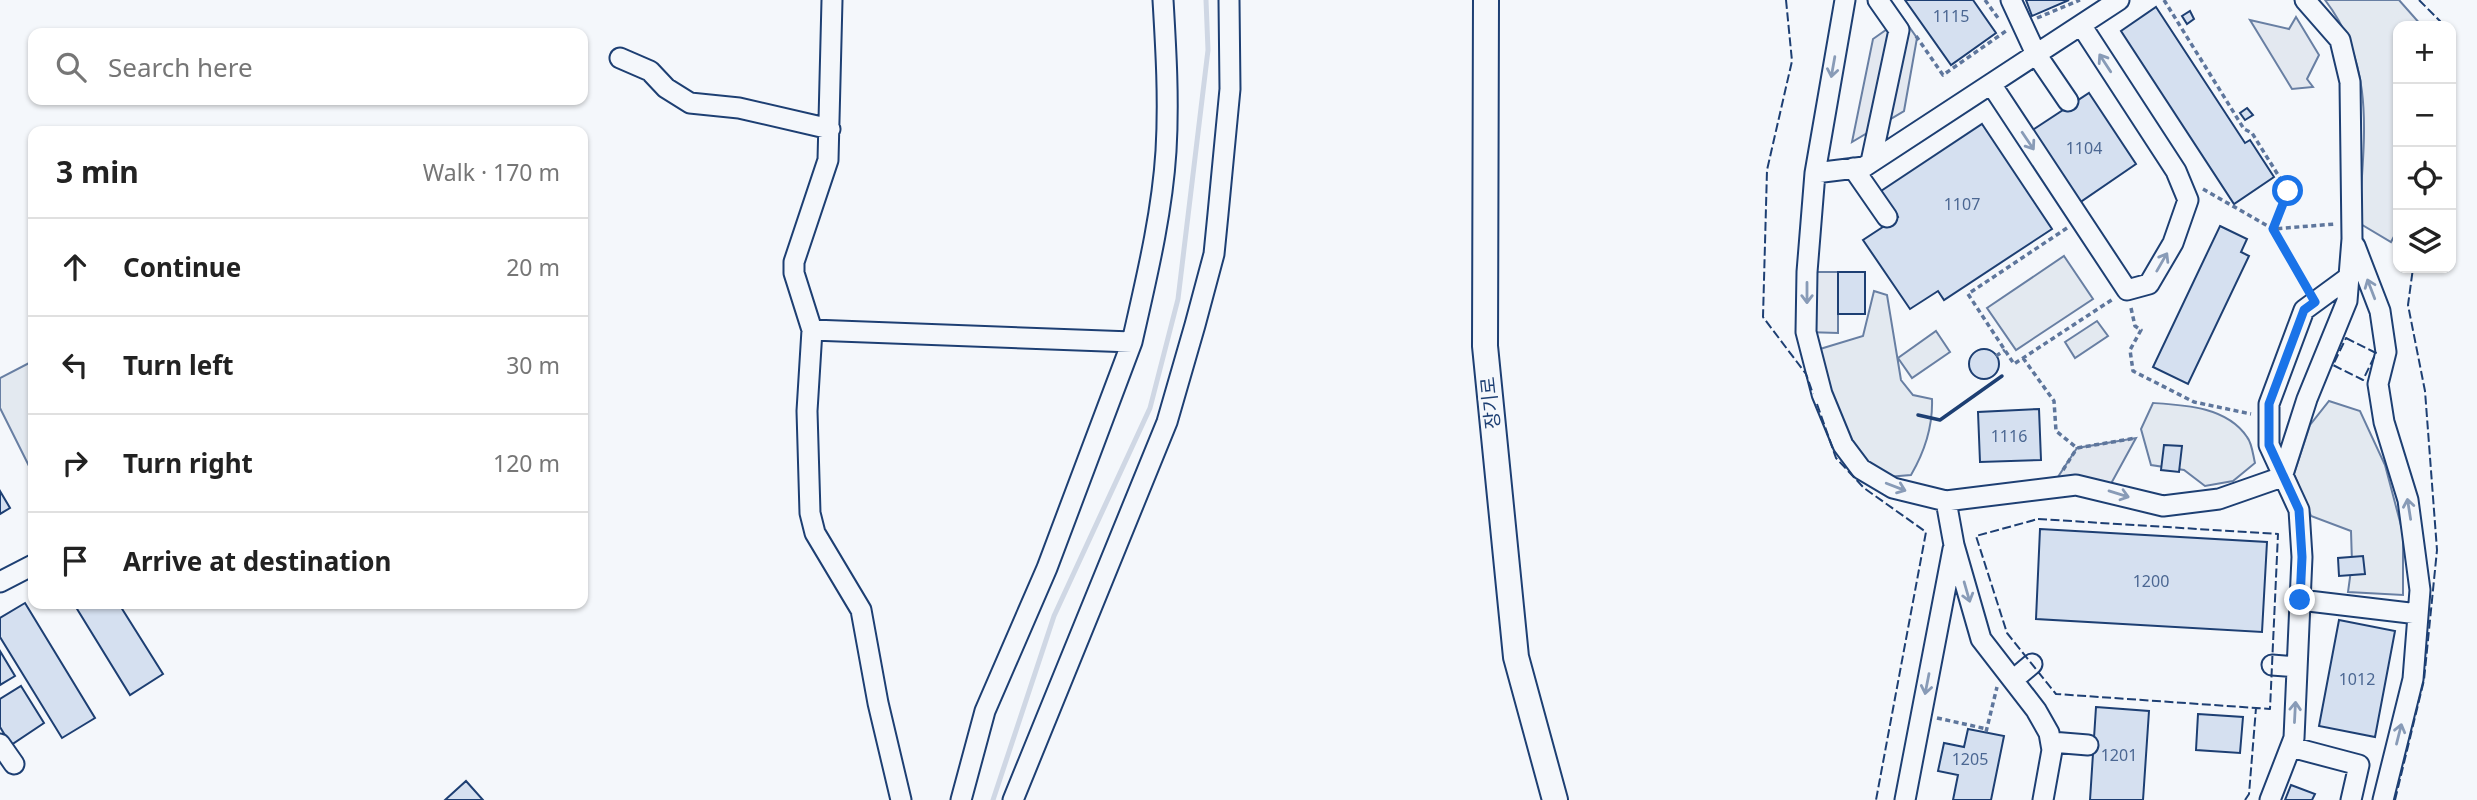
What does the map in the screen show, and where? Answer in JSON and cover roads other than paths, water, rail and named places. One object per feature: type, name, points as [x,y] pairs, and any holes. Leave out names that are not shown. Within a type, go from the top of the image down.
[{"type":"main road","name":"장기로","points":[[1486,0],[1485,346],[1516,657],[1555,800]]},
{"type":"street","points":[[832,0],[828,160],[794,262],[797,283],[812,330],[807,411],[810,513],[815,533],[861,610],[878,703],[901,800]]},
{"type":"street","points":[[961,800],[985,711],[1047,568],[1132,342],[1147,276],[1166,154],[1168,92],[1163,0]]},
{"type":"street","points":[[1013,800],[1167,422],[1211,266],[1230,89],[1229,0]]},
{"type":"street","points":[[1845,0],[1815,173],[1807,272],[1806,332],[1828,407],[1843,445],[1861,469],[1893,488],[1946,501],[2076,485],[2163,506],[2219,499],[2282,477]]},
{"type":"street","points":[[1879,0],[1899,30],[1862,165],[1887,217]]},
{"type":"street","points":[[2011,0],[2014,27],[2068,101]]},
{"type":"street","points":[[1815,173],[1862,165],[2119,0]]},
{"type":"street","points":[[2282,477],[2307,399],[2347,301],[2352,231],[2350,82],[2340,40],[2305,0]]},
{"type":"street","points":[[1991,84],[2127,290],[2149,284],[2172,243],[2188,200],[2177,174],[2081,25]]},
{"type":"street","points":[[620,58],[650,71],[677,96],[690,103],[738,108],[830,129]]},
{"type":"street","points":[[2352,231],[2380,311],[2386,352],[2378,384],[2384,422],[2409,500],[2420,590],[2413,679],[2383,800]]},
{"type":"street","points":[[2270,800],[2291,747],[2302,557],[2299,510],[2269,445],[2269,404],[2304,310],[2349,277]]},
{"type":"street","points":[[812,330],[1132,342]]},
{"type":"street","points":[[1946,501],[1954,545],[1981,639],[2036,710],[2051,742],[2043,800]]},
{"type":"street","points":[[1905,800],[1954,545]]},
{"type":"street","points":[[0,582],[28,568]]},
{"type":"street","points":[[2300,600],[2418,614]]},
{"type":"street","points":[[2013,680],[2032,664]]},
{"type":"street","points":[[2272,665],[2297,667]]},
{"type":"street","points":[[2051,742],[2088,745]]},
{"type":"street","points":[[0,744],[14,764]]},
{"type":"street","points":[[2291,747],[2359,765],[2351,800]]},
{"type":"waterway","points":[[993,800],[1054,616],[1150,408],[1178,299],[1208,50],[1206,0]]}]
